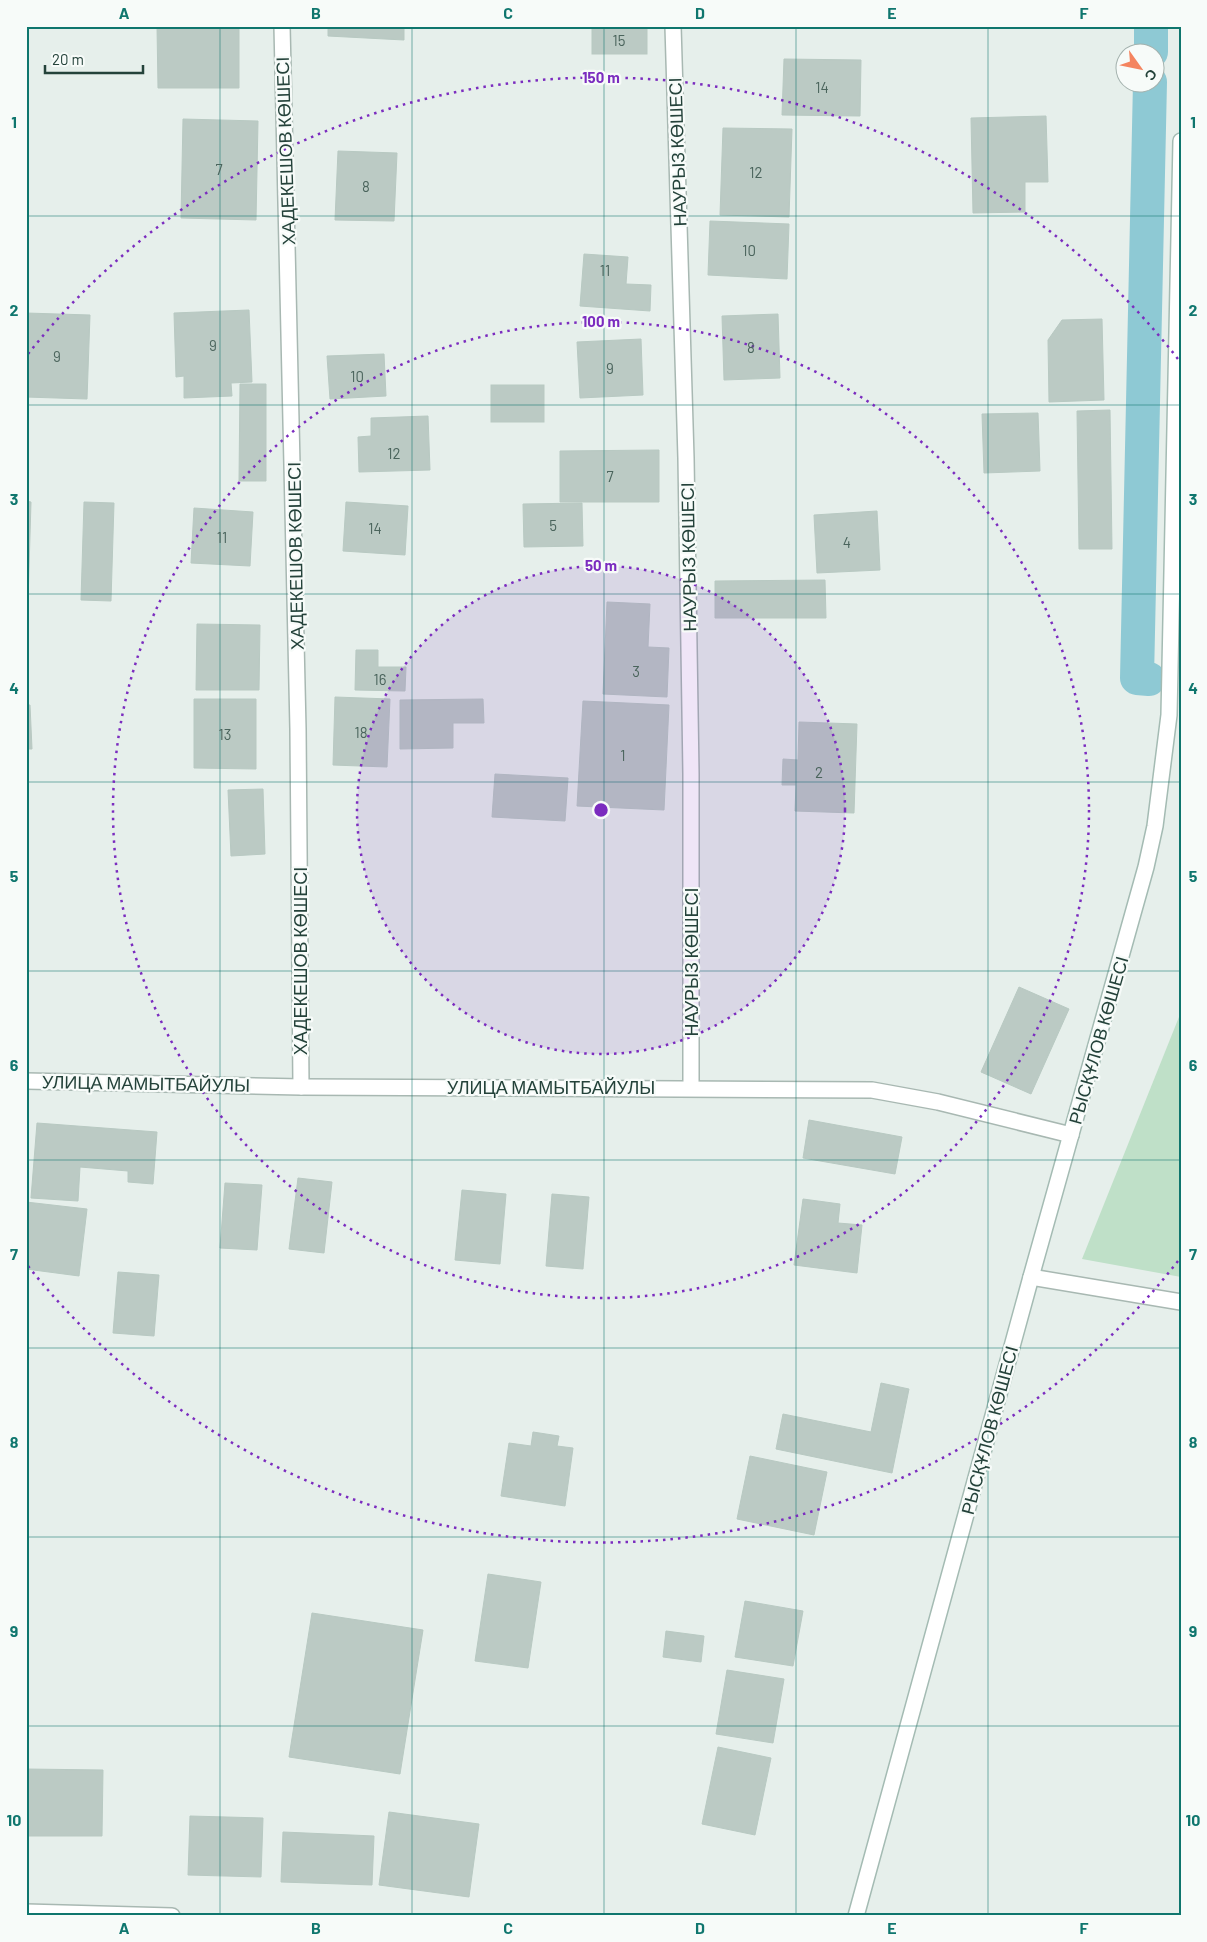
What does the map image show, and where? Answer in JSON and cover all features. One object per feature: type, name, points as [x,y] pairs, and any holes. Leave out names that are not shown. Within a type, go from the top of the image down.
[{"type":"street","name":"ХАДЕКЕШОВ КӨШЕСІ","points":[[282,26],[298,728],[301,1087]]},
{"type":"street","name":"НАУРЫЗ КӨШЕСІ","points":[[673,26],[686,458],[692,774],[691,1088]]},
{"type":"street","name":"РЫСҚҰЛОВ КӨШЕСІ","points":[[856,1916],[1031,1277],[1146,867],[1155,826],[1175,716],[1181,141]]},
{"type":"street","name":"УЛИЦА МАМЫТБАЙУЛЫ","points":[[26,1081],[301,1087],[872,1090],[938,1102],[1071,1135]]},
{"type":"street","points":[[1031,1277],[1181,1302]]},
{"type":"street","points":[[26,1912],[172,1916]]},
{"type":"green space","points":[[1181,1012],[1181,1277],[1082,1259]]},
{"type":"building","points":[[157,26],[239,26],[239,88],[158,88]]},
{"type":"building","points":[[328,26],[404,26],[404,40],[328,36]]},
{"type":"building","points":[[592,26],[647,26],[647,54],[592,54]]},
{"type":"building","points":[[784,59],[861,60],[860,116],[782,115]]},
{"type":"building","points":[[1046,116],[1048,182],[1025,182],[1025,212],[973,213],[971,118]]},
{"type":"building","points":[[183,119],[258,121],[256,220],[181,218]]},
{"type":"building","points":[[723,128],[792,129],[789,217],[720,215]]},
{"type":"building","points":[[338,151],[397,153],[394,221],[335,220]]},
{"type":"building","points":[[710,221],[789,224],[787,279],[708,275]]},
{"type":"building","points":[[584,254],[628,257],[626,284],[651,285],[650,311],[580,306]]},
{"type":"building","points":[[249,310],[252,382],[231,383],[232,396],[184,398],[184,376],[176,377],[174,313]]},
{"type":"building","points":[[26,313],[90,315],[87,399],[26,397]]},
{"type":"building","points":[[778,314],[780,378],[724,380],[722,316]]},
{"type":"building","points":[[1102,319],[1104,400],[1049,402],[1048,340],[1062,320]]},
{"type":"building","points":[[641,339],[643,395],[580,398],[577,342]]},
{"type":"building","points":[[384,354],[386,396],[330,399],[327,356]]},
{"type":"building","points":[[240,384],[266,384],[266,481],[239,481]]},
{"type":"building","points":[[491,385],[544,385],[544,422],[491,422]]},
{"type":"building","points":[[1110,410],[1112,549],[1079,549],[1077,411]]},
{"type":"building","points":[[1038,413],[1040,471],[984,473],[982,414]]},
{"type":"building","points":[[428,416],[430,470],[359,472],[358,437],[371,436],[371,418]]},
{"type":"building","points":[[659,450],[659,502],[560,502],[560,451]]},
{"type":"building","points":[[26,501],[31,502],[28,602],[26,601]]},
{"type":"building","points":[[84,502],[114,503],[111,601],[81,600]]},
{"type":"building","points":[[346,502],[408,506],[405,555],[343,551]]},
{"type":"building","points":[[582,503],[583,546],[524,547],[523,504]]},
{"type":"building","points":[[194,508],[253,512],[250,566],[191,563]]},
{"type":"building","points":[[877,511],[880,570],[817,573],[814,515]]},
{"type":"building","points":[[825,580],[826,618],[715,618],[715,581]]},
{"type":"building","points":[[607,602],[650,604],[648,647],[669,648],[667,697],[603,694]]},
{"type":"building","points":[[197,624],[260,625],[259,690],[196,690]]},
{"type":"building","points":[[356,650],[378,650],[378,667],[406,667],[405,691],[355,690]]},
{"type":"building","points":[[335,697],[390,699],[387,767],[333,765]]},
{"type":"building","points":[[194,699],[256,699],[256,769],[194,768]]},
{"type":"building","points":[[483,699],[484,723],[453,723],[453,748],[400,749],[400,700]]},
{"type":"building","points":[[583,701],[669,705],[664,810],[577,806]]},
{"type":"building","points":[[26,705],[30,705],[32,749],[26,749]]},
{"type":"building","points":[[799,722],[857,724],[854,813],[795,811],[796,785],[782,785],[783,759],[798,760]]},
{"type":"building","points":[[495,774],[568,778],[565,821],[492,817]]},
{"type":"building","points":[[263,789],[265,854],[231,856],[228,790]]},
{"type":"building","points":[[1019,987],[1069,1009],[1031,1094],[981,1072]]},
{"type":"building","points":[[809,1120],[902,1137],[895,1174],[803,1158]]},
{"type":"building","points":[[37,1123],[157,1132],[153,1184],[128,1182],[128,1171],[80,1167],[78,1201],[31,1198]]},
{"type":"building","points":[[298,1178],[332,1182],[324,1253],[289,1249]]},
{"type":"building","points":[[225,1183],[262,1185],[257,1250],[220,1248]]},
{"type":"building","points":[[462,1190],[506,1194],[500,1264],[455,1260]]},
{"type":"building","points":[[552,1194],[589,1197],[583,1269],[546,1266]]},
{"type":"building","points":[[803,1199],[840,1204],[838,1223],[862,1225],[857,1273],[794,1265]]},
{"type":"building","points":[[26,1202],[87,1209],[79,1276],[26,1269]]},
{"type":"building","points":[[118,1272],[159,1275],[154,1336],[113,1333]]},
{"type":"building","points":[[881,1383],[909,1389],[892,1473],[776,1449],[783,1414],[871,1432]]},
{"type":"building","points":[[533,1432],[559,1436],[557,1446],[573,1448],[565,1506],[501,1496],[509,1443],[531,1446]]},
{"type":"building","points":[[750,1456],[827,1472],[814,1535],[737,1519]]},
{"type":"building","points":[[488,1574],[541,1582],[528,1668],[475,1661]]},
{"type":"building","points":[[745,1601],[803,1611],[793,1666],[735,1657]]},
{"type":"building","points":[[312,1613],[423,1630],[400,1774],[289,1757]]},
{"type":"building","points":[[666,1631],[704,1636],[701,1662],[663,1657]]},
{"type":"building","points":[[727,1670],[784,1679],[773,1743],[716,1734]]},
{"type":"building","points":[[718,1747],[771,1758],[755,1835],[702,1824]]},
{"type":"building","points":[[26,1769],[103,1770],[102,1836],[26,1836]]},
{"type":"building","points":[[389,1812],[479,1824],[469,1897],[379,1885]]},
{"type":"building","points":[[190,1816],[263,1818],[261,1877],[188,1875]]},
{"type":"building","points":[[283,1832],[374,1836],[372,1885],[281,1882]]},
{"type":"waterway","points":[[1151,26],[1151,42]]},
{"type":"waterway","points":[[1149,679],[1137,678],[1150,92]]}]
